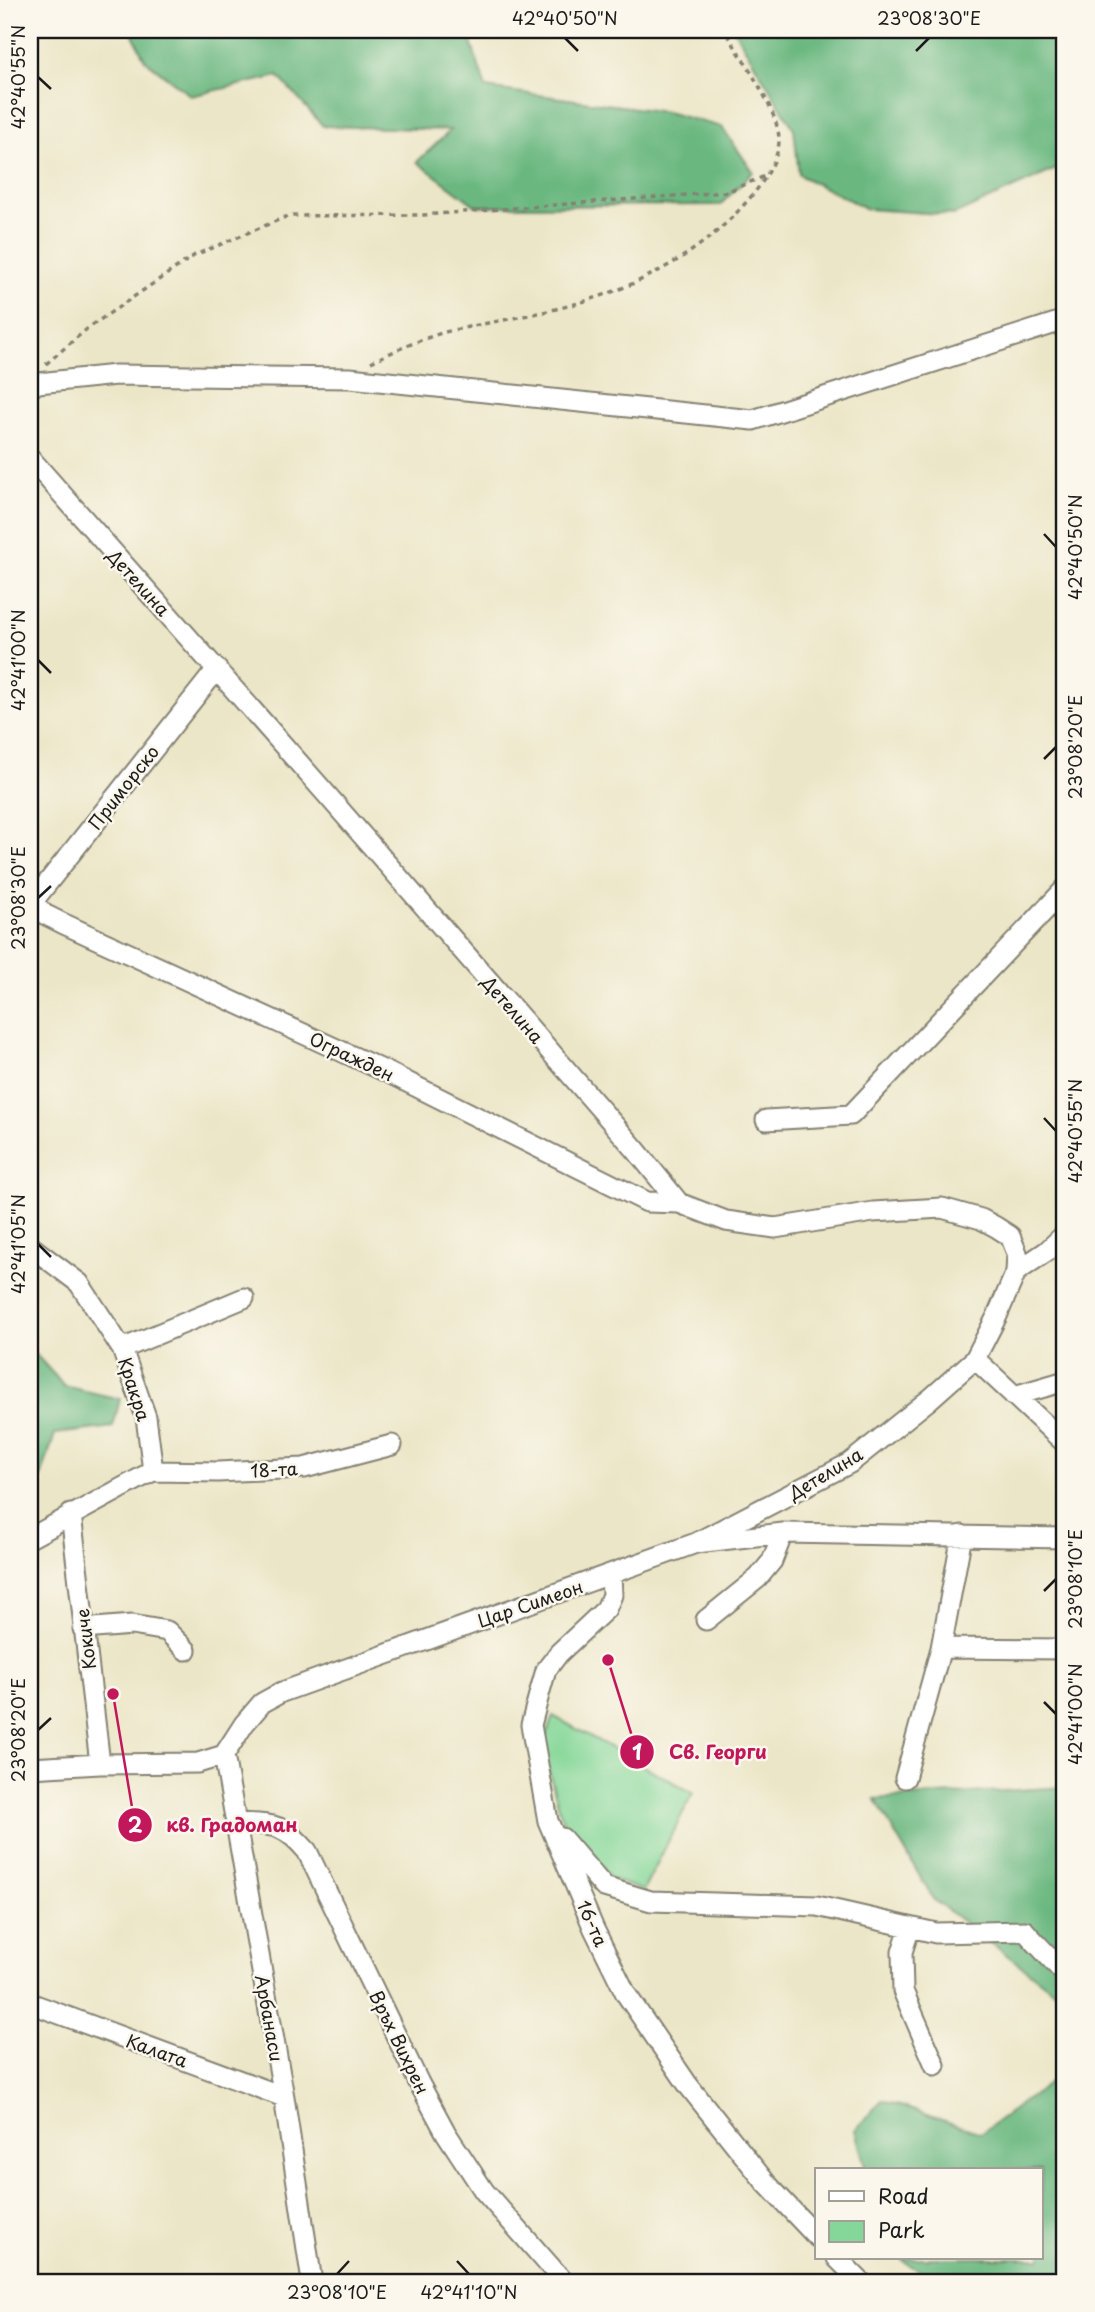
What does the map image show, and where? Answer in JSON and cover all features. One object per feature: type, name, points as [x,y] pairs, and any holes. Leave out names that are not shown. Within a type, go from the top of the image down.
[{"type":"street","points":[[30,388],[38,383],[117,375],[350,378],[753,420],[1065,320]]},
{"type":"street","name":"Детелина","points":[[30,458],[627,1139],[679,1203],[726,1221],[775,1228],[873,1212],[942,1208],[981,1219],[1010,1236],[1017,1253],[1016,1272],[975,1359],[930,1399],[850,1462],[696,1543]]},
{"type":"street","name":"Приморско","points":[[31,902],[216,669]]},
{"type":"street","points":[[766,1119],[851,1115],[1065,889]]},
{"type":"street","name":"Огражден","points":[[31,902],[44,914],[62,923],[391,1074],[647,1202],[679,1203]]},
{"type":"street","points":[[1016,1272],[1047,1251],[1065,1234]]},
{"type":"street","name":"Кракра","points":[[30,1246],[79,1283],[122,1349],[146,1417],[153,1471]]},
{"type":"street","points":[[122,1349],[244,1298]]},
{"type":"street","points":[[975,1359],[1065,1443]]},
{"type":"street","points":[[1014,1396],[1065,1381]]},
{"type":"street","name":"18-та","points":[[153,1471],[218,1472],[304,1468],[392,1445]]},
{"type":"street","points":[[30,1538],[153,1471]]},
{"type":"street","name":"Кокиче","points":[[71,1514],[100,1764]]},
{"type":"street","points":[[706,1620],[758,1578],[772,1561],[783,1532]]},
{"type":"street","name":"Цар Симеон","points":[[224,1755],[244,1724],[262,1703],[282,1692],[696,1543],[783,1532],[1065,1538]]},
{"type":"street","points":[[905,1778],[941,1648],[962,1535]]},
{"type":"street","name":"16-та","points":[[611,1574],[612,1595],[606,1609],[546,1670],[531,1725],[548,1821],[594,1929],[626,1994],[688,2085],[766,2183],[815,2235]]},
{"type":"street","points":[[83,1629],[132,1625],[167,1631],[186,1650]]},
{"type":"street","points":[[941,1648],[1065,1649]]},
{"type":"street","points":[[30,1768],[198,1763],[224,1755]]},
{"type":"street","name":"Арбанаси","points":[[224,1755],[284,2097],[312,2282]]},
{"type":"street","points":[[548,1821],[604,1887],[651,1901],[817,1906],[936,1933],[1025,1931],[1065,1974]]},
{"type":"street","name":"Връх Вихрен","points":[[237,1823],[276,1825],[293,1835],[307,1851],[419,2083],[446,2133],[484,2191],[564,2282]]},
{"type":"street","points":[[910,1927],[902,1952],[903,1991],[935,2065]]},
{"type":"street","name":"Калата","points":[[30,2003],[284,2097]]},
{"type":"street","points":[[839,2260],[861,2282]]},
{"type":"path","points":[[350,378],[373,361],[442,333],[574,305],[648,278],[705,243],[730,223],[759,189],[777,155],[779,139],[775,120],[725,30]]},
{"type":"path","points":[[40,370],[88,328],[195,255],[288,216],[423,215],[726,192],[765,176]]},
{"type":"green space","points":[[131,30],[467,30],[486,88],[666,112],[722,127],[753,172],[720,205],[476,206],[417,162],[451,130],[323,126],[278,76],[191,96],[145,60]]},
{"type":"green space","points":[[734,30],[1039,30],[1060,39],[1065,53],[1065,165],[954,215],[867,209],[799,175],[794,129]]},
{"type":"green space","points":[[30,1348],[64,1386],[120,1399],[113,1427],[55,1434],[40,1480],[30,1487]]},
{"type":"green space","points":[[553,1716],[693,1793],[643,1891],[611,1879],[565,1829],[542,1747]]},
{"type":"green space","points":[[1065,1787],[1065,1999],[933,1899],[875,1799]]},
{"type":"green space","points":[[1065,2072],[1065,2282],[937,2282],[902,2260],[1042,2260],[1042,2168],[865,2168],[855,2130],[882,2100],[981,2133]]},
{"type":"place","name":"Св. Георги","points":[[608,1660]]},
{"type":"place","name":"кв. Градоман","points":[[113,1694]]}]
